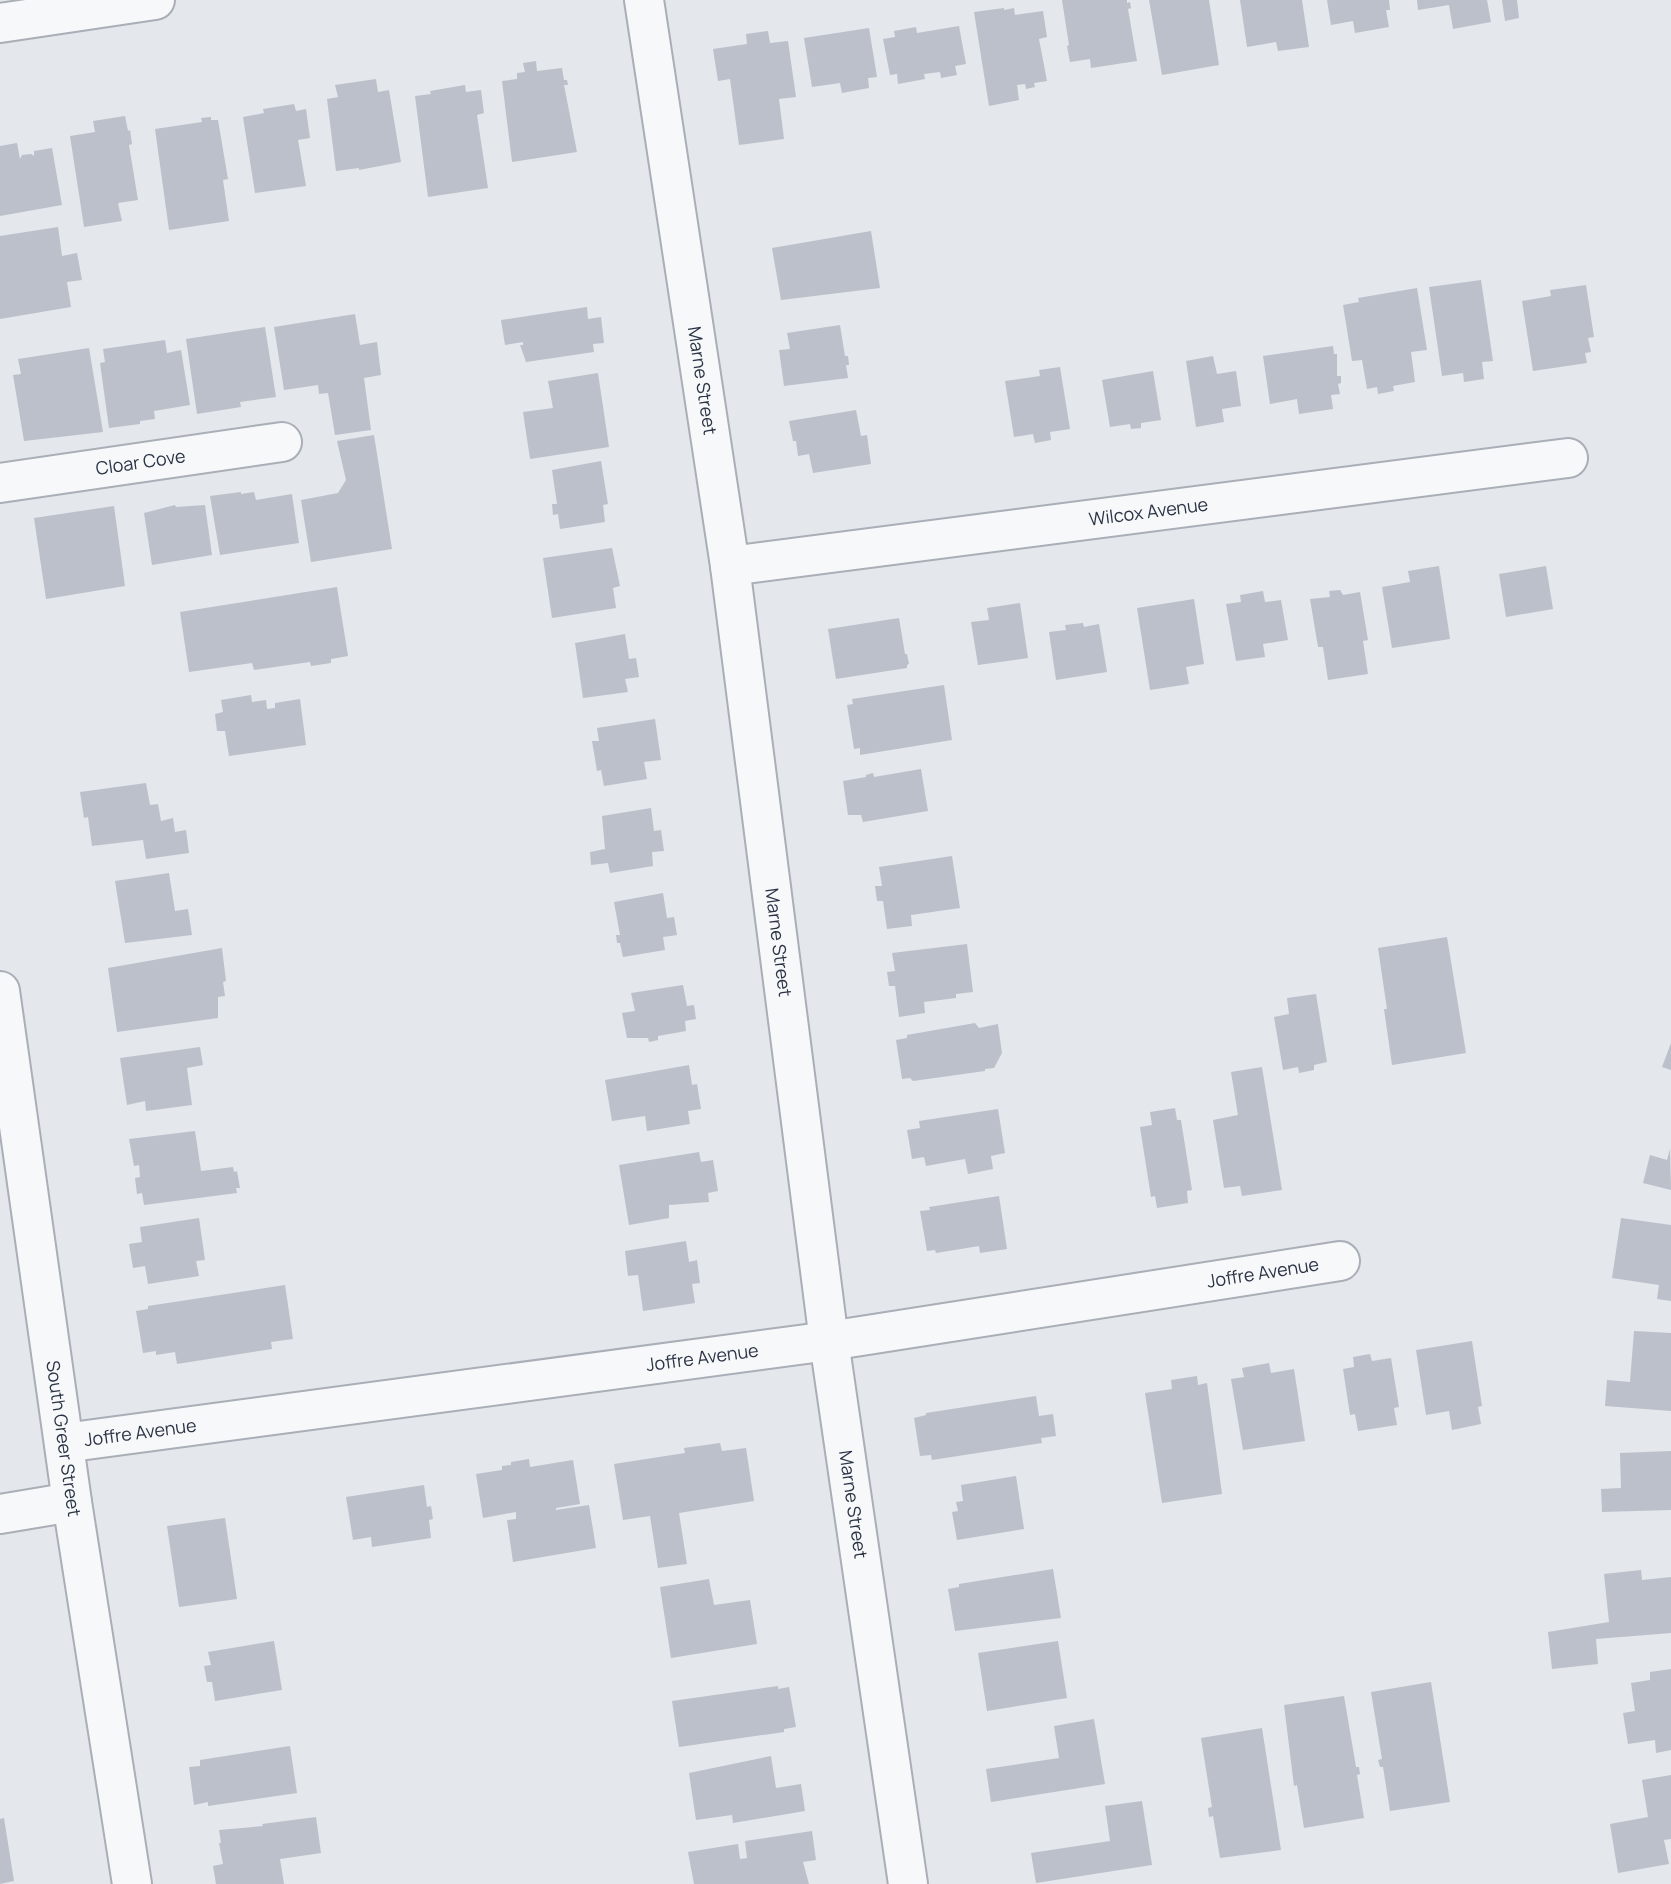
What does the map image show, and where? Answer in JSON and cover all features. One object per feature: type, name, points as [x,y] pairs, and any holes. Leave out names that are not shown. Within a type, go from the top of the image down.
[{"type":"street","points":[[0,23],[155,0]]},
{"type":"street","name":"Marne Street","points":[[644,0],[730,566],[829,1341],[908,1884]]},
{"type":"street","name":"Cloar Cove","points":[[0,484],[282,442]]},
{"type":"street","name":"Wilcox Avenue","points":[[730,566],[1568,458]]},
{"type":"street","name":"South Greer Street","points":[[0,991],[72,1502],[132,1884]]},
{"type":"street","name":"Joffre Avenue","points":[[64,1443],[829,1341],[1340,1261]]},
{"type":"street","points":[[0,1514],[72,1502]]},
{"type":"building","points":[[1062,0],[1130,2],[1131,8],[1128,9],[1137,61],[1091,68],[1090,59],[1070,62]]},
{"type":"building","points":[[1149,0],[1209,0],[1219,65],[1162,75]]},
{"type":"building","points":[[1240,0],[1302,0],[1309,47],[1278,51],[1276,42],[1247,47]]},
{"type":"building","points":[[1327,0],[1389,0],[1390,10],[1386,10],[1389,27],[1355,33],[1353,21],[1331,25]]},
{"type":"building","points":[[1417,0],[1487,0],[1491,22],[1453,29],[1449,5],[1418,10]]},
{"type":"building","points":[[1502,0],[1517,0],[1519,18],[1505,21]]},
{"type":"building","points":[[1014,8],[1015,15],[1043,11],[1047,37],[1039,39],[1047,81],[1034,83],[1035,87],[1026,89],[1025,84],[1017,85],[1019,100],[989,106],[974,12]]},
{"type":"building","points":[[959,26],[966,64],[955,66],[957,75],[941,78],[940,72],[924,74],[925,79],[898,84],[897,74],[890,75],[883,39],[895,37],[894,31],[916,27],[917,33]]},
{"type":"building","points":[[869,28],[877,77],[868,78],[869,88],[842,93],[840,83],[812,87],[804,38]]},
{"type":"building","points":[[768,31],[770,43],[788,41],[796,97],[779,99],[784,139],[739,145],[730,79],[718,81],[713,49],[747,44],[746,34]]},
{"type":"building","points":[[536,61],[537,71],[562,68],[564,80],[567,80],[568,85],[564,85],[577,152],[512,162],[502,81],[517,79],[517,73],[525,72],[523,63]]},
{"type":"building","points":[[376,79],[378,92],[389,90],[401,162],[359,170],[336,171],[327,99],[338,97],[335,85]]},
{"type":"building","points":[[465,85],[466,92],[481,90],[484,113],[477,115],[488,188],[428,197],[415,96]]},
{"type":"building","points":[[294,104],[296,111],[306,109],[310,138],[298,140],[306,186],[255,193],[243,117],[264,113],[263,109]]},
{"type":"building","points":[[125,116],[128,131],[130,130],[132,144],[129,145],[138,200],[118,203],[122,221],[84,227],[70,136],[95,132],[93,121]]},
{"type":"building","points":[[211,117],[211,120],[218,120],[228,179],[223,180],[229,221],[169,230],[155,129],[202,122],[201,118]]},
{"type":"building","points":[[17,143],[20,159],[22,155],[34,156],[34,151],[52,148],[62,205],[0,216],[0,146]]},
{"type":"building","points":[[58,227],[62,256],[77,253],[82,280],[67,282],[71,307],[0,319],[0,236]]},
{"type":"building","points":[[871,231],[880,288],[781,300],[772,248]]},
{"type":"building","points":[[1481,280],[1493,361],[1482,362],[1484,379],[1464,382],[1463,373],[1442,376],[1429,287]]},
{"type":"building","points":[[1586,285],[1594,337],[1588,338],[1591,352],[1585,353],[1587,363],[1533,371],[1522,301],[1551,296],[1550,290]]},
{"type":"building","points":[[1417,288],[1427,350],[1411,352],[1415,382],[1393,386],[1394,391],[1378,394],[1377,387],[1367,389],[1362,360],[1352,361],[1343,305],[1359,302],[1358,298]]},
{"type":"building","points":[[587,307],[588,319],[601,317],[604,343],[593,344],[594,352],[526,362],[520,345],[523,345],[523,342],[505,345],[501,320]]},
{"type":"building","points":[[355,314],[360,345],[377,342],[381,375],[364,378],[371,430],[335,435],[328,393],[319,394],[318,385],[284,390],[274,327]]},
{"type":"building","points":[[840,325],[845,356],[848,356],[848,378],[784,386],[779,350],[790,349],[787,333]]},
{"type":"building","points":[[265,327],[276,397],[240,402],[241,407],[197,414],[186,339]]},
{"type":"building","points":[[165,340],[167,353],[181,350],[190,405],[154,411],[155,419],[140,421],[140,424],[109,428],[100,363],[105,362],[103,349]]},
{"type":"building","points":[[1333,346],[1334,354],[1337,354],[1337,376],[1341,376],[1341,383],[1338,384],[1340,394],[1331,395],[1333,409],[1299,414],[1297,399],[1270,404],[1263,356]]},
{"type":"building","points":[[89,348],[103,432],[24,441],[13,375],[21,374],[18,359]]},
{"type":"building","points":[[1213,356],[1217,374],[1236,371],[1241,406],[1222,409],[1224,422],[1196,427],[1186,361]]},
{"type":"building","points":[[1060,367],[1070,429],[1050,432],[1051,440],[1035,443],[1033,434],[1014,437],[1005,381],[1040,376],[1039,370]]},
{"type":"building","points":[[1153,371],[1161,420],[1141,423],[1141,428],[1131,429],[1130,424],[1110,427],[1102,380]]},
{"type":"building","points":[[598,373],[609,447],[530,459],[523,412],[553,408],[548,381]]},
{"type":"building","points":[[856,410],[861,436],[867,435],[871,464],[813,473],[809,454],[798,456],[789,421]]},
{"type":"building","points":[[374,435],[392,549],[311,562],[301,500],[338,493],[346,480],[337,441]]},
{"type":"building","points":[[601,461],[608,504],[603,505],[605,522],[560,529],[558,514],[553,515],[552,504],[557,504],[552,470]]},
{"type":"building","points":[[254,492],[256,500],[292,494],[299,543],[220,555],[210,496]]},
{"type":"building","points":[[175,505],[205,505],[212,555],[152,565],[144,513]]},
{"type":"building","points":[[114,506],[125,586],[46,599],[34,518]]},
{"type":"building","points":[[612,548],[620,586],[613,588],[616,608],[552,618],[543,558]]},
{"type":"building","points":[[1439,566],[1450,639],[1392,648],[1382,587],[1410,582],[1408,571]]},
{"type":"building","points":[[1546,566],[1553,609],[1506,617],[1499,574]]},
{"type":"building","points":[[337,587],[348,656],[331,659],[331,663],[311,666],[310,662],[254,670],[252,663],[189,672],[180,612]]},
{"type":"building","points":[[1340,590],[1343,595],[1360,592],[1368,640],[1363,641],[1368,674],[1328,680],[1323,647],[1318,647],[1310,599],[1330,597],[1329,591]]},
{"type":"building","points":[[1263,591],[1265,602],[1281,600],[1288,640],[1263,644],[1265,657],[1236,661],[1226,604],[1241,602],[1240,595]]},
{"type":"building","points":[[1194,599],[1204,664],[1186,667],[1189,684],[1150,690],[1137,608]]},
{"type":"building","points":[[1020,603],[1028,658],[978,665],[971,622],[989,620],[987,608]]},
{"type":"building","points":[[899,618],[909,664],[907,668],[836,679],[828,629]]},
{"type":"building","points":[[1083,623],[1084,627],[1099,624],[1107,672],[1056,680],[1049,632],[1066,630],[1065,625]]},
{"type":"building","points":[[625,634],[629,659],[636,658],[639,677],[625,679],[628,692],[583,698],[575,643]]},
{"type":"building","points":[[944,685],[952,740],[860,755],[860,748],[854,749],[847,705],[853,704],[852,699]]},
{"type":"building","points":[[251,695],[252,702],[266,700],[267,709],[275,708],[275,703],[300,699],[306,745],[229,756],[225,731],[217,731],[215,714],[223,712],[221,700]]},
{"type":"building","points":[[655,719],[661,760],[644,762],[647,779],[604,786],[601,770],[597,771],[592,741],[599,741],[597,728]]},
{"type":"building","points":[[921,769],[928,811],[863,822],[861,815],[848,815],[843,781],[873,773],[874,777]]},
{"type":"building","points":[[146,783],[150,805],[158,804],[161,821],[173,818],[175,832],[186,830],[189,853],[146,859],[143,840],[92,846],[88,817],[84,818],[80,792]]},
{"type":"building","points":[[651,808],[654,831],[661,830],[664,851],[652,852],[653,866],[610,873],[608,863],[591,865],[590,852],[605,849],[602,816]]},
{"type":"building","points":[[952,856],[960,908],[911,915],[912,926],[887,929],[883,901],[877,901],[875,886],[882,886],[879,867]]},
{"type":"building","points":[[169,873],[175,911],[188,909],[192,935],[125,943],[115,881]]},
{"type":"building","points":[[663,893],[667,918],[674,917],[677,935],[663,937],[665,950],[623,957],[620,943],[617,943],[616,935],[620,935],[614,902]]},
{"type":"building","points":[[1447,937],[1466,1053],[1392,1065],[1378,948]]},
{"type":"building","points":[[967,944],[973,992],[956,994],[956,998],[924,1002],[925,1013],[899,1017],[895,986],[889,986],[887,972],[895,971],[892,953]]},
{"type":"building","points":[[222,948],[226,981],[223,982],[225,996],[218,997],[218,1018],[117,1032],[108,968]]},
{"type":"building","points":[[683,985],[687,1006],[694,1005],[696,1019],[685,1021],[686,1031],[658,1036],[658,1040],[649,1042],[648,1038],[627,1038],[622,1013],[635,1011],[631,993]]},
{"type":"building","points":[[1316,994],[1327,1062],[1314,1065],[1314,1070],[1299,1073],[1298,1067],[1283,1070],[1274,1017],[1289,1014],[1287,998]]},
{"type":"building","points":[[975,1023],[979,1028],[998,1024],[1002,1053],[994,1068],[913,1081],[910,1078],[902,1079],[896,1040],[907,1038],[907,1035]]},
{"type":"building","points":[[1671,1043],[1671,1070],[1662,1067]]},
{"type":"building","points":[[200,1047],[203,1065],[187,1068],[192,1105],[146,1111],[145,1101],[127,1105],[120,1058]]},
{"type":"building","points":[[689,1065],[692,1085],[697,1084],[701,1109],[688,1111],[690,1124],[647,1131],[645,1116],[612,1121],[605,1080]]},
{"type":"building","points":[[1262,1067],[1282,1190],[1242,1196],[1240,1186],[1224,1188],[1213,1120],[1238,1115],[1231,1072]]},
{"type":"building","points":[[1175,1108],[1177,1120],[1181,1120],[1192,1190],[1187,1191],[1188,1203],[1157,1208],[1155,1196],[1151,1197],[1140,1127],[1152,1125],[1150,1112]]},
{"type":"building","points":[[998,1109],[1005,1153],[991,1156],[993,1169],[968,1174],[965,1159],[926,1166],[924,1157],[912,1159],[907,1130],[920,1128],[919,1121]]},
{"type":"building","points":[[195,1131],[201,1171],[233,1167],[234,1172],[237,1171],[240,1188],[236,1188],[237,1193],[144,1205],[142,1193],[137,1194],[135,1178],[140,1177],[139,1165],[134,1166],[129,1139]]},
{"type":"building","points":[[1670,1149],[1671,1190],[1643,1183],[1650,1155],[1667,1160]]},
{"type":"building","points":[[699,1152],[701,1162],[713,1160],[718,1191],[708,1193],[709,1202],[669,1205],[669,1218],[629,1225],[619,1165]]},
{"type":"building","points":[[999,1196],[1007,1249],[980,1253],[979,1246],[936,1253],[935,1250],[927,1251],[920,1211],[930,1210],[929,1207]]},
{"type":"building","points":[[199,1218],[205,1260],[196,1261],[199,1276],[148,1284],[145,1266],[133,1268],[129,1244],[142,1242],[140,1227]]},
{"type":"building","points":[[1621,1218],[1671,1225],[1671,1301],[1657,1299],[1659,1285],[1612,1278]]},
{"type":"building","points":[[686,1241],[689,1262],[697,1260],[700,1283],[692,1284],[695,1303],[643,1311],[638,1275],[628,1276],[625,1251]]},
{"type":"building","points":[[285,1285],[293,1339],[271,1342],[272,1349],[177,1364],[175,1352],[156,1355],[156,1351],[143,1353],[136,1311],[148,1309],[148,1306]]},
{"type":"building","points":[[1634,1331],[1671,1333],[1671,1411],[1605,1406],[1607,1380],[1630,1382]]},
{"type":"building","points":[[1472,1341],[1482,1406],[1478,1407],[1481,1424],[1452,1430],[1449,1411],[1426,1415],[1416,1350]]},
{"type":"building","points":[[1370,1354],[1372,1361],[1391,1358],[1399,1407],[1394,1408],[1397,1425],[1358,1431],[1355,1414],[1350,1415],[1343,1369],[1354,1367],[1353,1357]]},
{"type":"building","points":[[1269,1363],[1271,1373],[1294,1369],[1305,1441],[1243,1450],[1231,1379],[1244,1377],[1242,1368]]},
{"type":"building","points":[[1197,1376],[1198,1385],[1207,1383],[1222,1494],[1162,1503],[1145,1393],[1172,1389],[1171,1380]]},
{"type":"building","points":[[1036,1396],[1039,1416],[1053,1414],[1056,1436],[1041,1438],[1042,1443],[932,1460],[931,1455],[920,1456],[914,1418],[926,1413]]},
{"type":"building","points":[[720,1443],[722,1451],[746,1448],[754,1501],[679,1513],[687,1564],[658,1568],[650,1516],[623,1520],[614,1464],[685,1453],[684,1448]]},
{"type":"building","points":[[1671,1451],[1671,1510],[1602,1512],[1601,1489],[1621,1488],[1620,1453]]},
{"type":"building","points":[[529,1459],[530,1467],[573,1460],[580,1504],[556,1510],[589,1505],[596,1548],[513,1562],[507,1520],[516,1519],[516,1512],[483,1518],[476,1474],[502,1470],[502,1466],[511,1465],[511,1462]]},
{"type":"building","points":[[1016,1476],[1024,1529],[957,1540],[952,1512],[958,1511],[956,1502],[963,1501],[961,1485]]},
{"type":"building","points":[[424,1485],[427,1507],[431,1506],[433,1519],[429,1520],[431,1538],[372,1547],[371,1537],[353,1540],[346,1497]]},
{"type":"building","points":[[225,1518],[237,1599],[179,1607],[167,1526]]},
{"type":"building","points":[[1053,1569],[1061,1618],[955,1631],[948,1589],[959,1587],[959,1584]]},
{"type":"building","points":[[1641,1570],[1642,1580],[1671,1577],[1671,1633],[1596,1639],[1598,1664],[1552,1669],[1548,1632],[1609,1622],[1604,1574]]},
{"type":"building","points":[[709,1579],[714,1605],[750,1600],[757,1644],[671,1658],[660,1587]]},
{"type":"building","points":[[274,1641],[282,1690],[215,1701],[212,1682],[207,1682],[204,1666],[211,1665],[208,1652]]},
{"type":"building","points":[[1058,1641],[1067,1698],[987,1711],[978,1653]]},
{"type":"building","points":[[1671,1669],[1671,1750],[1656,1753],[1655,1740],[1628,1744],[1623,1713],[1635,1711],[1631,1683],[1650,1680],[1650,1672]]},
{"type":"building","points":[[1431,1682],[1450,1802],[1390,1811],[1383,1767],[1380,1767],[1378,1760],[1382,1759],[1371,1692]]},
{"type":"building","points":[[778,1686],[778,1689],[789,1687],[796,1727],[784,1729],[784,1732],[679,1747],[672,1701]]},
{"type":"building","points":[[1344,1696],[1356,1767],[1359,1767],[1360,1774],[1357,1775],[1364,1818],[1304,1828],[1297,1785],[1294,1786],[1284,1705]]},
{"type":"building","points":[[1094,1719],[1105,1784],[991,1802],[986,1769],[1059,1758],[1054,1726]]},
{"type":"building","points":[[1262,1728],[1281,1850],[1220,1858],[1213,1816],[1209,1817],[1208,1808],[1212,1807],[1201,1738]]},
{"type":"building","points":[[290,1746],[297,1793],[208,1806],[208,1802],[194,1805],[189,1767],[200,1766],[200,1760]]},
{"type":"building","points":[[771,1756],[776,1788],[801,1784],[805,1811],[733,1823],[732,1815],[696,1820],[689,1773]]},
{"type":"building","points":[[1671,1775],[1671,1839],[1664,1840],[1669,1864],[1618,1873],[1610,1824],[1648,1817],[1642,1780]]},
{"type":"building","points":[[1142,1801],[1152,1865],[1036,1883],[1031,1853],[1110,1841],[1105,1806]]},
{"type":"building","points":[[316,1817],[321,1853],[280,1859],[284,1884],[216,1884],[213,1866],[223,1864],[219,1830]]},
{"type":"building","points":[[4,1818],[14,1881],[0,1884],[0,1819]]},
{"type":"building","points":[[812,1831],[816,1860],[803,1862],[809,1884],[694,1884],[688,1852],[738,1844],[740,1859],[747,1858],[745,1841]]}]
